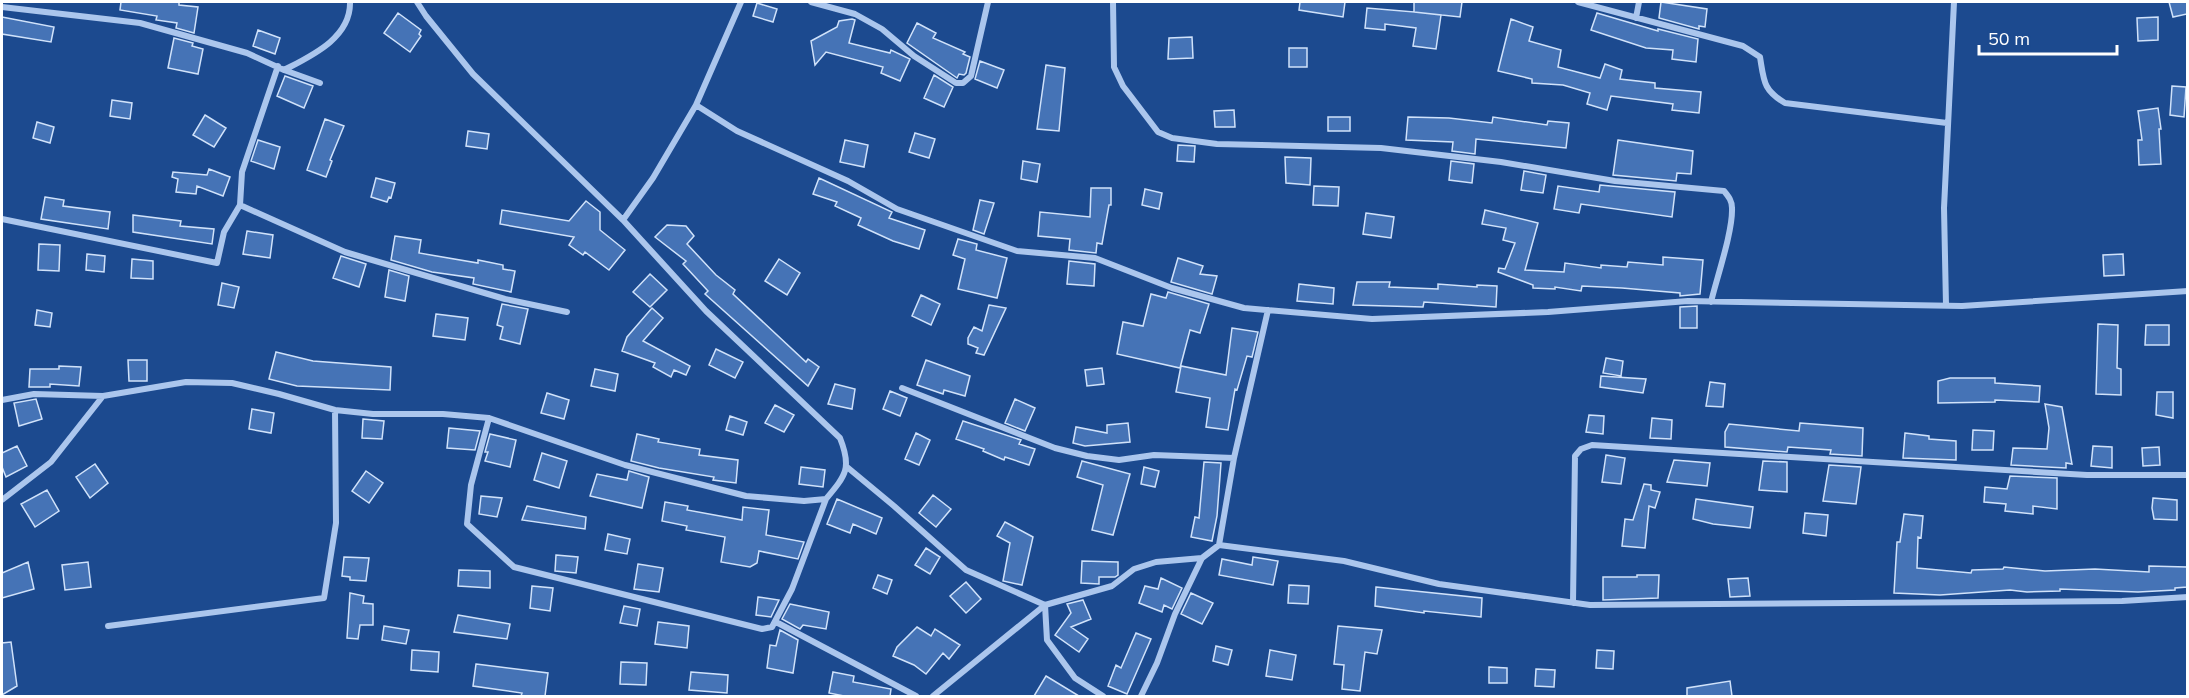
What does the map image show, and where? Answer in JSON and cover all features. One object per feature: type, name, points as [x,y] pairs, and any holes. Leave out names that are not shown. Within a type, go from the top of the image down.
[{"type":"street","points":[[2,219],[217,263],[224,231],[240,205],[242,172],[281,68],[320,51],[335,38],[348,17],[350,2]]},
{"type":"street","points":[[417,2],[473,74],[623,220],[706,311],[840,438],[846,454],[847,467],[838,485],[826,499],[792,589],[776,622],[772,627],[762,629],[514,567],[467,524],[471,485],[489,418]]},
{"type":"street","points":[[623,220],[653,178],[696,105],[741,2]]},
{"type":"street","points":[[811,2],[855,14],[882,29],[914,56],[956,83],[963,83],[971,76],[988,2]]},
{"type":"street","points":[[1113,2],[1114,67],[1123,86],[1158,132],[1172,138],[1217,144],[1381,148],[1501,162],[1615,181],[1724,191],[1732,206],[1731,220],[1711,302]]},
{"type":"street","points":[[1578,2],[1743,46],[1760,57],[1770,94],[1785,104],[1947,123]]},
{"type":"street","points":[[1636,18],[1639,2]]},
{"type":"street","points":[[1946,305],[1944,208],[1954,2]]},
{"type":"street","points":[[2,7],[140,23],[247,52],[320,83]]},
{"type":"street","points":[[696,105],[737,131],[848,181],[897,209],[1017,251],[1095,258],[1172,288],[1244,308],[1372,319],[1548,312],[1688,301],[1962,306],[2187,291]]},
{"type":"street","points":[[240,205],[345,252],[505,299],[567,312]]},
{"type":"street","points":[[1141,696],[1175,614],[1202,558],[1219,545],[1234,458],[1268,310]]},
{"type":"street","points":[[2,400],[34,394],[103,396],[186,382],[232,383],[335,410],[373,414],[443,414],[489,418],[625,465],[746,496],[804,501],[826,499]]},
{"type":"street","points":[[902,388],[1055,448],[1087,456],[1119,460],[1154,455],[1234,458]]},
{"type":"street","points":[[2,500],[51,462],[103,396]]},
{"type":"street","points":[[108,626],[324,598],[336,523],[335,410]]},
{"type":"street","points":[[1573,603],[1575,456],[1581,449],[1592,445],[2087,475],[2187,475]]},
{"type":"street","points":[[847,467],[966,570],[1044,605]]},
{"type":"street","points":[[1219,545],[1344,561],[1439,584],[1590,605],[2122,600],[2187,597]]},
{"type":"street","points":[[933,696],[1044,605],[1112,586],[1134,569],[1156,562],[1202,558]]},
{"type":"street","points":[[1044,605],[1047,640],[1075,678],[1103,696]]},
{"type":"street","points":[[776,622],[916,696]]},
{"type":"building","points":[[121,2],[179,2],[179,5],[198,7],[194,33],[176,28],[177,23],[156,20],[157,16],[120,10]]},
{"type":"building","points":[[1300,2],[1345,2],[1343,17],[1299,10]]},
{"type":"building","points":[[1414,2],[1462,2],[1460,17],[1414,12]]},
{"type":"building","points":[[1661,2],[1707,9],[1705,27],[1699,26],[1699,29],[1659,18]]},
{"type":"building","points":[[2169,2],[2187,2],[2187,14],[2173,17]]},
{"type":"building","points":[[757,3],[777,9],[773,22],[753,16]]},
{"type":"building","points":[[1367,8],[1441,15],[1436,49],[1413,46],[1416,28],[1385,24],[1385,30],[1365,28]]},
{"type":"building","points":[[398,13],[421,30],[419,34],[421,36],[410,52],[384,33]]},
{"type":"building","points":[[1597,13],[1658,31],[1658,29],[1698,39],[1696,62],[1672,59],[1673,50],[1646,48],[1591,30]]},
{"type":"building","points":[[2,17],[54,27],[51,42],[2,34]]},
{"type":"building","points":[[2158,17],[2158,40],[2138,41],[2137,18]]},
{"type":"building","points":[[1511,19],[1533,27],[1529,41],[1561,50],[1558,67],[1600,78],[1605,64],[1622,70],[1620,79],[1655,83],[1655,88],[1701,92],[1699,113],[1672,110],[1673,104],[1611,96],[1607,110],[1587,104],[1590,93],[1563,85],[1532,83],[1532,79],[1498,71]]},
{"type":"building","points":[[855,20],[849,43],[890,53],[891,50],[910,59],[900,81],[881,73],[883,67],[826,52],[815,65],[811,41],[837,27],[839,21]]},
{"type":"building","points":[[917,23],[936,33],[933,38],[965,52],[963,54],[970,57],[964,75],[959,74],[957,78],[907,43]]},
{"type":"building","points":[[258,30],[280,38],[275,54],[253,46]]},
{"type":"building","points":[[1192,37],[1193,58],[1168,59],[1169,38]]},
{"type":"building","points":[[174,38],[193,43],[192,46],[203,49],[198,74],[168,68]]},
{"type":"building","points":[[1289,48],[1307,48],[1307,67],[1289,67]]},
{"type":"building","points":[[980,61],[1004,70],[997,88],[975,79]]},
{"type":"building","points":[[1046,65],[1065,68],[1059,131],[1037,129]]},
{"type":"building","points":[[934,75],[953,87],[944,107],[924,98]]},
{"type":"building","points":[[285,76],[313,86],[304,108],[277,96]]},
{"type":"building","points":[[2172,86],[2186,87],[2184,117],[2170,115]]},
{"type":"building","points":[[112,100],[132,103],[130,119],[110,116]]},
{"type":"building","points":[[2158,108],[2161,129],[2159,129],[2161,164],[2139,165],[2138,140],[2142,140],[2138,111]]},
{"type":"building","points":[[1234,110],[1235,127],[1215,127],[1214,111]]},
{"type":"building","points":[[205,115],[226,128],[214,147],[193,135]]},
{"type":"building","points":[[1328,117],[1350,117],[1350,131],[1328,131]]},
{"type":"building","points":[[1408,117],[1449,118],[1492,123],[1493,117],[1547,125],[1548,121],[1569,123],[1566,148],[1476,139],[1475,154],[1452,151],[1453,142],[1406,140]]},
{"type":"building","points":[[325,119],[344,126],[330,160],[332,161],[326,177],[307,170]]},
{"type":"building","points":[[37,122],[54,127],[50,143],[33,138]]},
{"type":"building","points":[[468,131],[489,134],[487,149],[466,146]]},
{"type":"building","points":[[915,133],[935,139],[929,158],[909,152]]},
{"type":"building","points":[[258,140],[280,147],[274,169],[251,161]]},
{"type":"building","points":[[845,140],[868,145],[864,167],[840,162]]},
{"type":"building","points":[[1618,140],[1693,151],[1691,174],[1677,173],[1676,181],[1613,175]]},
{"type":"building","points":[[1178,145],[1195,146],[1194,162],[1177,161]]},
{"type":"building","points":[[1285,157],[1311,158],[1310,185],[1286,183]]},
{"type":"building","points":[[1023,161],[1040,164],[1037,182],[1021,179]]},
{"type":"building","points":[[1451,161],[1474,164],[1472,183],[1449,180]]},
{"type":"building","points":[[209,169],[230,177],[223,196],[197,186],[196,194],[176,192],[178,179],[172,177],[173,172],[207,175]]},
{"type":"building","points":[[1524,171],[1546,175],[1543,193],[1521,190]]},
{"type":"building","points":[[376,178],[395,183],[391,198],[389,197],[387,202],[371,197]]},
{"type":"building","points":[[819,178],[892,212],[889,218],[925,230],[919,249],[893,241],[858,225],[861,218],[835,206],[837,202],[813,194]]},
{"type":"building","points":[[1600,185],[1675,192],[1672,217],[1581,204],[1579,213],[1554,209],[1558,186],[1599,192]]},
{"type":"building","points":[[1314,186],[1339,187],[1338,206],[1313,205]]},
{"type":"building","points":[[1091,188],[1111,188],[1111,205],[1109,205],[1102,244],[1097,243],[1096,253],[1069,250],[1070,239],[1038,236],[1040,212],[1090,217]]},
{"type":"building","points":[[1145,189],[1162,193],[1159,209],[1142,205]]},
{"type":"building","points":[[45,197],[64,200],[63,206],[110,212],[108,229],[41,219]]},
{"type":"building","points":[[980,200],[994,203],[984,234],[973,230]]},
{"type":"building","points":[[586,201],[600,212],[600,230],[625,250],[609,270],[585,252],[583,255],[569,245],[574,237],[500,224],[502,210],[569,221]]},
{"type":"building","points":[[1485,210],[1538,223],[1525,270],[1564,272],[1565,263],[1601,268],[1601,265],[1627,267],[1628,262],[1663,265],[1663,257],[1703,260],[1700,294],[1680,296],[1680,293],[1582,286],[1581,291],[1555,287],[1555,289],[1533,288],[1533,285],[1498,272],[1499,268],[1505,269],[1515,243],[1503,240],[1506,228],[1482,224]]},
{"type":"building","points":[[1366,213],[1394,217],[1391,238],[1363,234]]},
{"type":"building","points":[[133,215],[181,221],[180,226],[214,229],[212,244],[133,232]]},
{"type":"building","points":[[667,225],[686,226],[694,236],[687,244],[716,275],[735,290],[733,294],[806,362],[808,359],[819,367],[808,386],[705,294],[708,291],[683,264],[686,261],[655,237]]},
{"type":"building","points":[[247,231],[273,235],[270,258],[243,254]]},
{"type":"building","points":[[395,236],[421,240],[419,253],[503,265],[503,269],[515,271],[511,292],[473,284],[474,278],[432,272],[391,260]]},
{"type":"building","points":[[958,239],[977,244],[976,250],[1007,258],[997,298],[958,289],[965,259],[953,255]]},
{"type":"building","points":[[39,244],[60,245],[59,271],[38,270]]},
{"type":"building","points":[[87,254],[105,256],[104,272],[86,270]]},
{"type":"building","points":[[2123,254],[2124,275],[2104,276],[2103,255]]},
{"type":"building","points":[[341,256],[366,264],[359,287],[333,278]]},
{"type":"building","points":[[1178,258],[1203,266],[1200,274],[1217,276],[1212,294],[1171,282]]},
{"type":"building","points":[[132,259],[153,261],[153,279],[131,278]]},
{"type":"building","points":[[779,259],[800,273],[787,295],[765,281]]},
{"type":"building","points":[[1069,261],[1095,264],[1094,286],[1067,284]]},
{"type":"building","points":[[389,270],[409,276],[405,301],[385,297]]},
{"type":"building","points":[[650,274],[667,290],[650,307],[633,292]]},
{"type":"building","points":[[1357,282],[1390,282],[1389,287],[1438,289],[1438,284],[1497,286],[1496,307],[1424,302],[1423,307],[1353,305]]},
{"type":"building","points":[[222,283],[239,287],[234,308],[218,305]]},
{"type":"building","points":[[1299,284],[1334,288],[1333,304],[1297,301]]},
{"type":"building","points":[[1168,292],[1209,304],[1200,333],[1190,330],[1180,368],[1117,354],[1123,322],[1143,326],[1151,294],[1166,298]]},
{"type":"building","points":[[921,295],[940,304],[931,325],[912,316]]},
{"type":"building","points":[[502,304],[528,309],[520,344],[500,339],[503,327],[497,325]]},
{"type":"building","points":[[989,305],[1006,308],[984,355],[976,353],[978,348],[968,344],[968,338],[974,327],[982,331]]},
{"type":"building","points":[[1697,306],[1697,328],[1680,328],[1680,307]]},
{"type":"building","points":[[652,308],[663,318],[643,341],[690,366],[686,375],[674,370],[671,377],[653,367],[655,363],[622,351],[627,337]]},
{"type":"building","points":[[37,310],[52,313],[50,327],[35,325]]},
{"type":"building","points":[[436,314],[468,318],[465,340],[433,336]]},
{"type":"building","points":[[2098,324],[2118,325],[2117,368],[2121,369],[2121,395],[2096,394]]},
{"type":"building","points":[[2146,325],[2169,325],[2169,345],[2145,345]]},
{"type":"building","points":[[1232,328],[1258,332],[1252,357],[1247,356],[1237,390],[1235,389],[1228,430],[1206,427],[1210,398],[1176,392],[1181,366],[1226,375]]},
{"type":"building","points":[[716,349],[743,362],[735,378],[709,365]]},
{"type":"building","points":[[276,352],[313,361],[391,367],[390,390],[297,386],[269,379]]},
{"type":"building","points":[[1606,358],[1623,361],[1621,376],[1603,373]]},
{"type":"building","points":[[128,360],[147,360],[147,381],[129,381]]},
{"type":"building","points":[[926,360],[970,376],[965,396],[944,390],[943,394],[917,385]]},
{"type":"building","points":[[59,366],[81,367],[79,386],[50,384],[50,387],[29,387],[30,369],[59,369]]},
{"type":"building","points":[[1102,368],[1104,384],[1087,386],[1085,370]]},
{"type":"building","points":[[595,369],[618,374],[615,391],[591,386]]},
{"type":"building","points":[[1601,376],[1646,379],[1643,393],[1600,387]]},
{"type":"building","points":[[1950,378],[1995,378],[1995,383],[2040,386],[2039,402],[1995,400],[1995,402],[1938,403],[1938,381]]},
{"type":"building","points":[[1710,382],[1725,384],[1723,407],[1706,406]]},
{"type":"building","points":[[835,384],[855,389],[852,409],[828,404]]},
{"type":"building","points":[[890,391],[907,398],[900,416],[883,409]]},
{"type":"building","points":[[2157,392],[2173,392],[2173,418],[2156,415]]},
{"type":"building","points":[[547,393],[569,400],[564,419],[541,413]]},
{"type":"building","points":[[36,399],[42,419],[19,426],[14,403]]},
{"type":"building","points":[[1015,399],[1035,408],[1025,431],[1005,423]]},
{"type":"building","points":[[2045,404],[2062,407],[2072,464],[2066,463],[2066,468],[2011,465],[2013,448],[2047,449],[2049,428]]},
{"type":"building","points":[[775,405],[794,415],[784,432],[765,423]]},
{"type":"building","points":[[252,409],[274,413],[271,433],[249,429]]},
{"type":"building","points":[[1589,415],[1604,416],[1603,434],[1586,432]]},
{"type":"building","points":[[730,416],[747,422],[743,435],[726,430]]},
{"type":"building","points":[[1652,418],[1672,420],[1671,439],[1650,438]]},
{"type":"building","points":[[363,419],[384,421],[382,439],[362,438]]},
{"type":"building","points":[[963,421],[1021,440],[1019,444],[1035,449],[1029,465],[1005,457],[1004,460],[983,451],[984,449],[956,439]]},
{"type":"building","points":[[1128,423],[1130,442],[1085,446],[1073,443],[1076,427],[1107,433],[1107,425]]},
{"type":"building","points":[[1800,423],[1863,428],[1862,456],[1830,454],[1831,450],[1788,447],[1787,452],[1725,447],[1725,432],[1729,424],[1799,431]]},
{"type":"building","points":[[449,428],[480,431],[475,450],[447,448]]},
{"type":"building","points":[[1973,430],[1994,431],[1993,450],[1972,450]]},
{"type":"building","points":[[916,433],[930,440],[919,465],[905,459]]},
{"type":"building","points":[[1905,433],[1929,436],[1929,439],[1956,441],[1956,460],[1903,458]]},
{"type":"building","points":[[490,434],[516,440],[510,467],[485,461]]},
{"type":"building","points":[[637,434],[659,439],[658,442],[700,449],[699,455],[738,460],[736,483],[631,461]]},
{"type":"building","points":[[17,446],[27,466],[6,477],[2,467],[2,453]]},
{"type":"building","points":[[2093,446],[2112,447],[2112,468],[2091,466]]},
{"type":"building","points":[[2159,447],[2160,465],[2143,466],[2142,448]]},
{"type":"building","points":[[542,453],[567,461],[559,488],[534,480]]},
{"type":"building","points":[[1606,455],[1625,458],[1621,484],[1602,482]]},
{"type":"building","points":[[1674,460],[1710,463],[1707,486],[1667,482]]},
{"type":"building","points":[[1082,461],[1130,474],[1113,535],[1092,530],[1103,485],[1077,477]]},
{"type":"building","points":[[1763,461],[1787,462],[1787,492],[1759,490]]},
{"type":"building","points":[[1204,462],[1221,463],[1217,516],[1212,541],[1191,537],[1195,517],[1199,518]]},
{"type":"building","points":[[95,464],[108,483],[90,498],[76,477]]},
{"type":"building","points":[[1829,465],[1861,467],[1856,504],[1823,501]]},
{"type":"building","points":[[801,467],[825,470],[823,487],[799,484]]},
{"type":"building","points":[[1144,467],[1159,471],[1155,487],[1141,484]]},
{"type":"building","points":[[366,471],[383,483],[369,503],[352,491]]},
{"type":"building","points":[[629,471],[649,477],[642,508],[590,496],[597,474],[627,480]]},
{"type":"building","points":[[2010,476],[2057,478],[2057,509],[2033,506],[2033,514],[2005,511],[2006,504],[1984,502],[1985,487],[2007,489]]},
{"type":"building","points":[[1644,484],[1651,485],[1651,490],[1660,492],[1655,508],[1649,506],[1645,548],[1622,546],[1625,519],[1633,520]]},
{"type":"building","points":[[47,490],[59,511],[35,527],[21,504]]},
{"type":"building","points":[[933,495],[951,509],[936,527],[919,513]]},
{"type":"building","points":[[481,496],[502,498],[497,517],[479,514]]},
{"type":"building","points":[[2153,498],[2177,500],[2177,520],[2154,519]]},
{"type":"building","points":[[837,499],[882,518],[876,534],[853,524],[850,533],[827,524]]},
{"type":"building","points":[[1696,499],[1753,507],[1750,528],[1713,524],[1693,519]]},
{"type":"building","points":[[665,502],[688,506],[687,510],[742,520],[743,507],[769,510],[766,535],[804,542],[798,559],[759,551],[757,563],[750,567],[721,562],[725,537],[686,530],[687,526],[662,521]]},
{"type":"building","points":[[527,506],[586,517],[585,529],[522,520]]},
{"type":"building","points":[[1805,513],[1828,515],[1826,536],[1803,533]]},
{"type":"building","points":[[1904,514],[1923,516],[1921,538],[1918,537],[1917,568],[1971,573],[1972,570],[2003,569],[2004,567],[2045,571],[2095,569],[2149,572],[2149,566],[2187,567],[2187,587],[2138,592],[2060,589],[2060,591],[2010,590],[1940,595],[1894,593],[1897,542],[1900,542]]},
{"type":"building","points":[[1005,522],[1033,537],[1022,585],[1003,581],[1010,543],[997,536]]},
{"type":"building","points":[[608,534],[630,539],[627,554],[605,550]]},
{"type":"building","points":[[926,548],[940,557],[930,574],[915,565]]},
{"type":"building","points":[[556,555],[578,557],[576,573],[555,571]]},
{"type":"building","points":[[344,557],[369,558],[366,581],[350,580],[350,577],[342,576]]},
{"type":"building","points":[[1253,557],[1278,561],[1273,585],[1219,575],[1222,559],[1252,565]]},
{"type":"building","points":[[1082,561],[1118,562],[1118,575],[1099,577],[1099,584],[1081,583]]},
{"type":"building","points":[[28,562],[34,589],[2,598],[2,573]]},
{"type":"building","points":[[88,562],[91,587],[65,590],[62,565]]},
{"type":"building","points":[[638,564],[663,568],[659,592],[634,589]]},
{"type":"building","points":[[459,570],[490,571],[490,588],[458,586]]},
{"type":"building","points":[[878,575],[892,580],[887,594],[873,588]]},
{"type":"building","points":[[1637,575],[1659,575],[1658,598],[1603,600],[1603,577],[1637,577]]},
{"type":"building","points":[[1161,578],[1182,588],[1172,609],[1164,605],[1162,612],[1139,603],[1145,586],[1158,589]]},
{"type":"building","points":[[1748,578],[1750,596],[1730,597],[1728,579]]},
{"type":"building","points":[[966,582],[981,599],[966,613],[950,596]]},
{"type":"building","points":[[1289,585],[1309,586],[1308,604],[1288,603]]},
{"type":"building","points":[[532,586],[553,588],[550,611],[530,608]]},
{"type":"building","points":[[1376,587],[1482,598],[1481,617],[1424,611],[1424,613],[1375,606]]},
{"type":"building","points":[[350,593],[364,596],[363,603],[373,604],[373,625],[360,625],[358,639],[347,638]]},
{"type":"building","points":[[1191,593],[1213,603],[1202,624],[1181,614]]},
{"type":"building","points":[[758,597],[779,600],[771,617],[756,615]]},
{"type":"building","points":[[1083,600],[1091,619],[1071,627],[1088,639],[1079,652],[1055,635],[1071,613],[1067,604]]},
{"type":"building","points":[[790,604],[829,612],[826,629],[803,625],[800,629],[782,619]]},
{"type":"building","points":[[624,606],[640,609],[637,626],[620,623]]},
{"type":"building","points":[[458,615],[510,624],[507,639],[454,632]]},
{"type":"building","points":[[658,622],[689,626],[687,648],[655,644]]},
{"type":"building","points":[[384,626],[409,630],[406,644],[382,640]]},
{"type":"building","points":[[1338,626],[1382,630],[1377,654],[1365,652],[1360,691],[1342,689],[1344,665],[1334,664]]},
{"type":"building","points":[[917,627],[931,636],[935,629],[960,645],[949,659],[943,653],[926,674],[914,665],[893,656],[897,647]]},
{"type":"building","points":[[780,630],[798,640],[793,673],[767,668],[770,645],[776,646]]},
{"type":"building","points":[[1136,633],[1151,639],[1127,694],[1108,686],[1116,665],[1121,668]]},
{"type":"building","points":[[11,642],[17,686],[2,695],[2,643]]},
{"type":"building","points":[[1216,646],[1232,650],[1228,665],[1213,661]]},
{"type":"building","points":[[412,650],[439,652],[438,672],[411,670]]},
{"type":"building","points":[[1270,650],[1296,655],[1292,680],[1266,676]]},
{"type":"building","points":[[1597,650],[1614,651],[1613,669],[1596,668]]},
{"type":"building","points":[[621,662],[647,663],[646,685],[620,684]]},
{"type":"building","points":[[476,664],[548,673],[545,696],[521,696],[522,693],[473,686]]},
{"type":"building","points":[[1489,667],[1507,668],[1507,683],[1489,683]]},
{"type":"building","points":[[1536,669],[1555,670],[1554,687],[1535,686]]},
{"type":"building","points":[[691,672],[728,675],[727,693],[689,690]]},
{"type":"building","points":[[833,672],[854,676],[853,682],[891,689],[890,696],[844,696],[829,693]]},
{"type":"building","points":[[1046,676],[1079,696],[1034,696]]},
{"type":"building","points":[[1730,681],[1732,696],[1687,696],[1687,688]]}]
